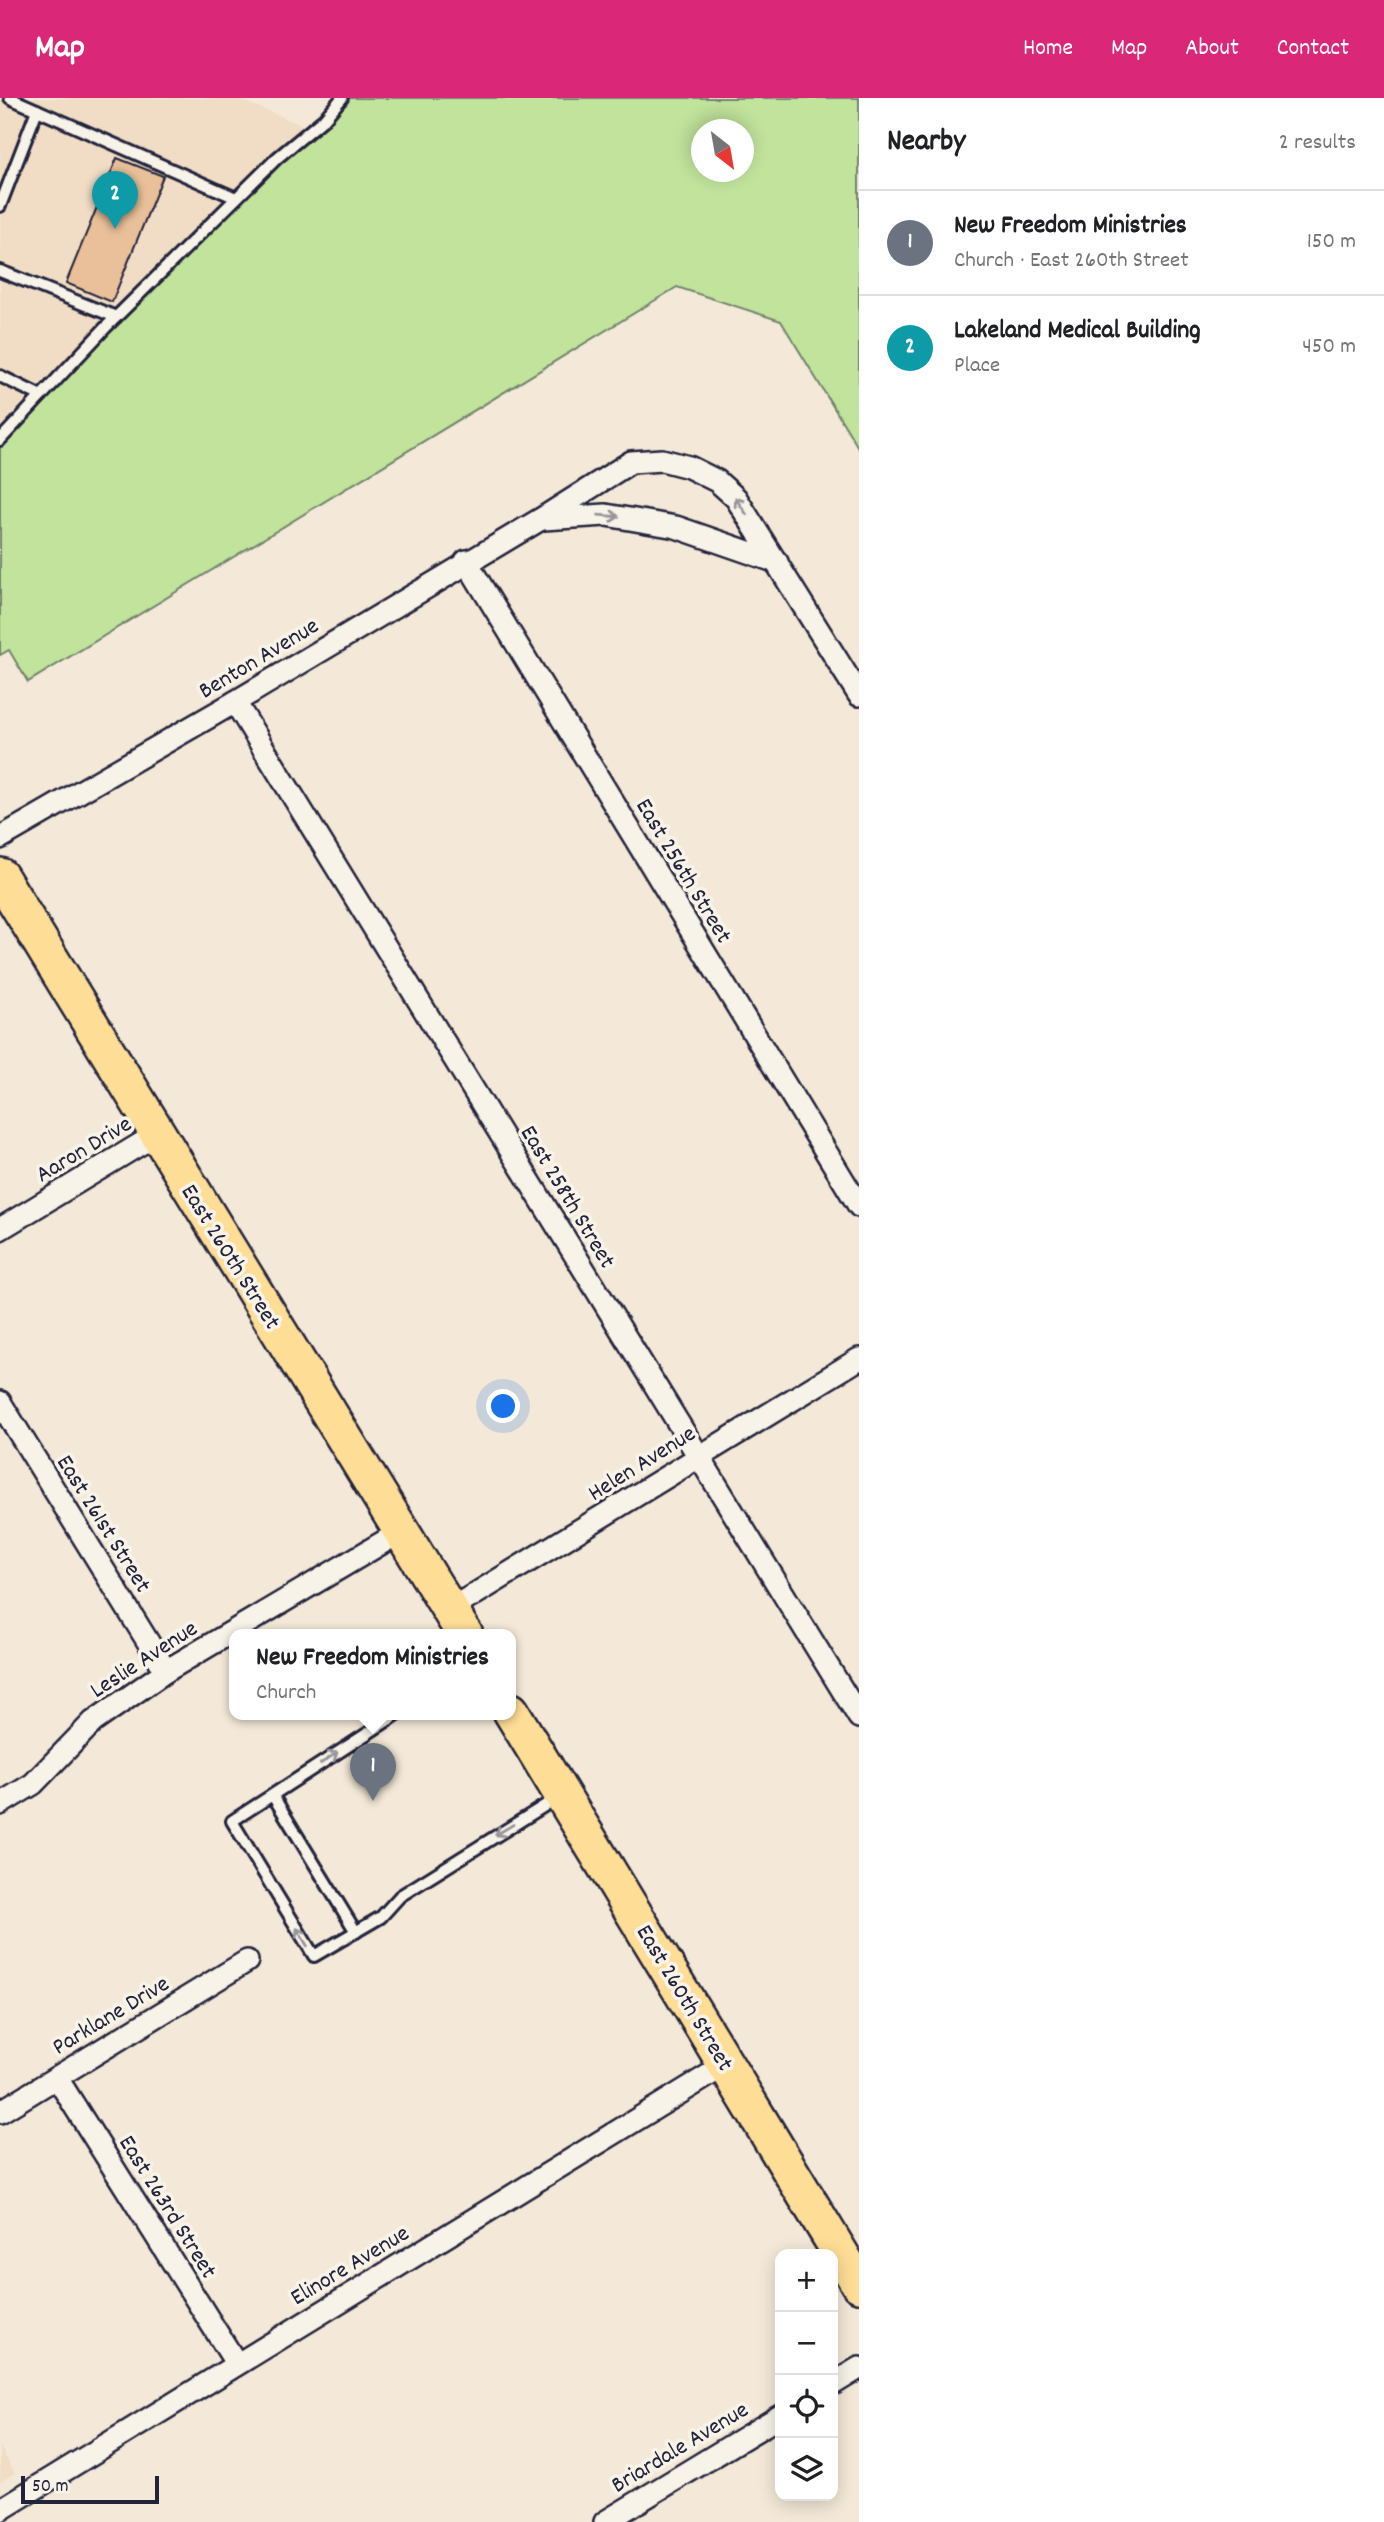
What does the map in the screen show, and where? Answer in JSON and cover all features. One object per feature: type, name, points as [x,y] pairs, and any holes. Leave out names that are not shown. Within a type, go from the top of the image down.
[{"type":"main road","name":"East 260th Street","points":[[0,876],[457,1622]]},
{"type":"main road","name":"East 260th Street","points":[[516,1719],[859,2284]]},
{"type":"street","name":"Benton Avenue","points":[[0,838],[236,702],[541,519],[631,461],[662,460],[689,467],[717,481],[736,498],[859,695]]},
{"type":"street","name":"Benton Avenue","points":[[541,519],[606,514],[676,527],[777,562]]},
{"type":"street","name":"East 256th Street","points":[[466,562],[859,1206]]},
{"type":"street","name":"East 258th Street","points":[[236,702],[859,1717]]},
{"type":"street","name":"Aaron Drive","points":[[0,1229],[157,1134]]},
{"type":"street","name":"Helen Avenue","points":[[457,1622],[698,1458],[859,1359]]},
{"type":"street","name":"East 261st Street","points":[[0,1402],[166,1671]]},
{"type":"street","name":"Leslie Avenue","points":[[237,1629],[402,1531]]},
{"type":"street","name":"Leslie Avenue","points":[[0,1804],[33,1784],[93,1722],[166,1671],[229,1634]]},
{"type":"street","name":"Parklane Drive","points":[[0,2112],[247,1961]]},
{"type":"street","name":"Elinore Avenue","points":[[0,2510],[727,2064]]},
{"type":"street","name":"East 263rd Street","points":[[57,2078],[236,2363]]},
{"type":"street","points":[[838,2381],[859,2368]]},
{"type":"street","name":"Briardale Avenue","points":[[605,2522],[775,2419]]},
{"type":"lane","points":[[10,98],[236,198]]},
{"type":"lane","points":[[0,440],[116,317],[277,158],[324,119],[342,98]]},
{"type":"lane","points":[[0,206],[37,110]]},
{"type":"lane","points":[[0,271],[116,317]]},
{"type":"lane","points":[[0,376],[41,396]]},
{"type":"lane","points":[[0,421],[13,427]]},
{"type":"lane","points":[[388,1720],[233,1821],[314,1956],[380,1917],[400,1896],[563,1795]]},
{"type":"lane","points":[[273,1796],[356,1932]]},
{"type":"shaded area","points":[[0,98],[236,98],[312,129],[0,440]]},
{"type":"shaded area","points":[[0,2447],[15,2473],[0,2482]]},
{"type":"green space","points":[[343,98],[859,98],[859,449],[781,321],[677,287],[28,682],[9,650],[0,655],[0,440]]},
{"type":"building","points":[[117,158],[163,176],[112,302],[66,283]]},
{"type":"place","name":"Lakeland Medical Building","points":[[115,229]]},
{"type":"place","name":"New Freedom Ministries","points":[[373,1801]]}]
